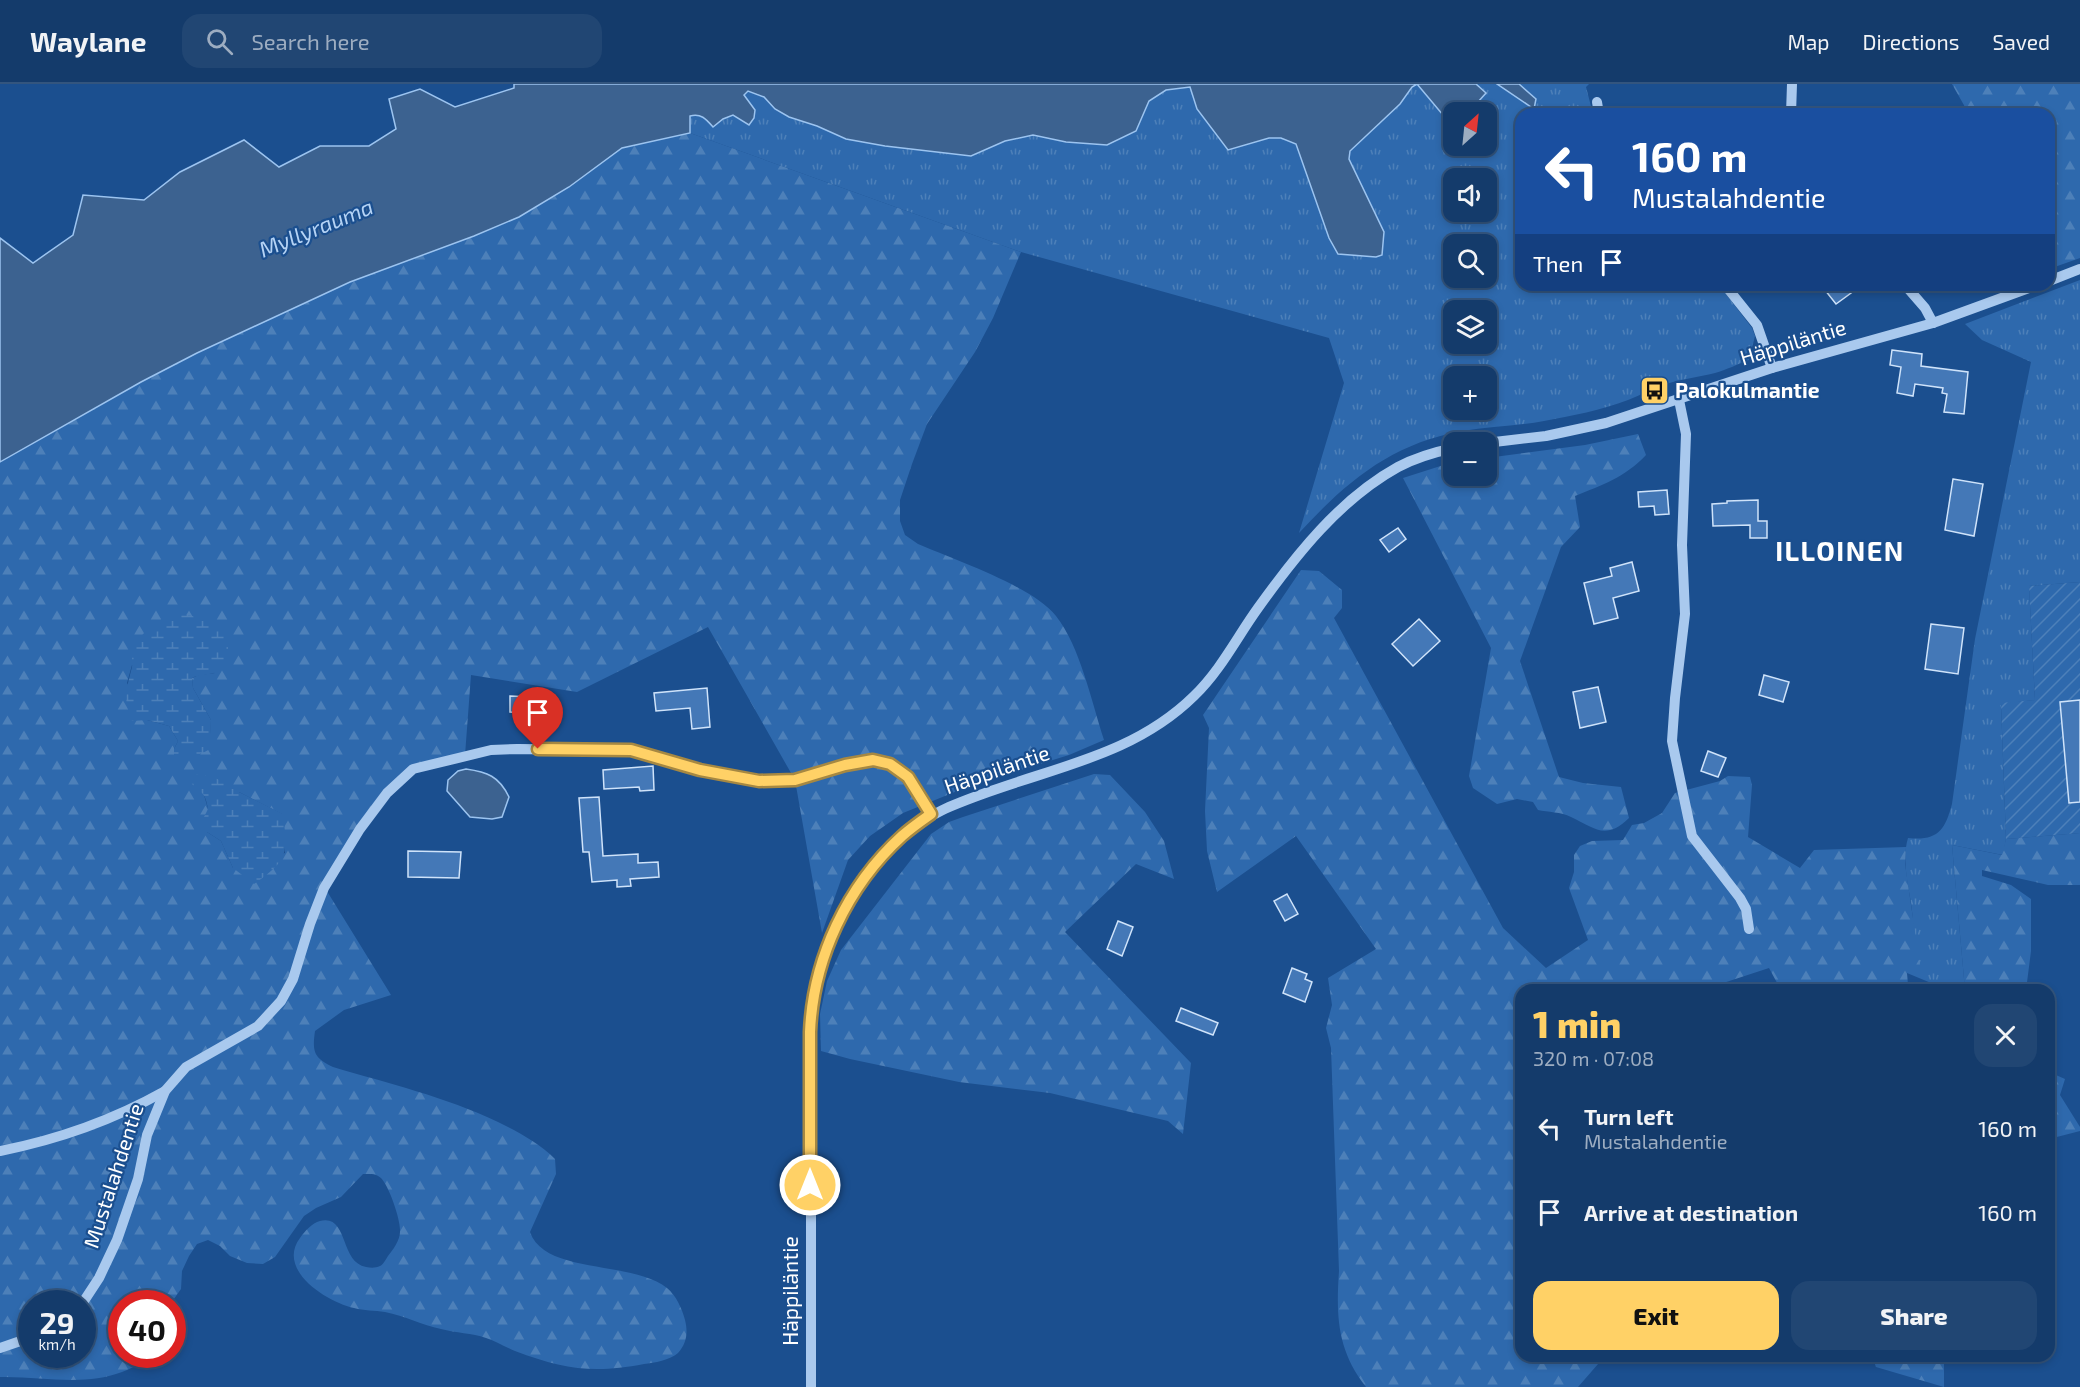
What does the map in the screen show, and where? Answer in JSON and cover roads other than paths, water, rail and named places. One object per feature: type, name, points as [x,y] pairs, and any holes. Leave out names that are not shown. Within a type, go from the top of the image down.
[{"type":"street","points":[[1791,108],[1792,84]]},
{"type":"street","points":[[1597,102],[1598,108]]},
{"type":"street","points":[[2055,279],[2080,269]]},
{"type":"street","points":[[1730,291],[1757,325],[1772,368]]},
{"type":"street","points":[[1910,291],[1934,322]]},
{"type":"street","name":"Häppiläntie","points":[[1497,442],[1546,436],[1581,428],[1679,400],[1772,368],[1934,322],[2020,291]]},
{"type":"street","points":[[1679,400],[1686,434],[1683,535],[1685,614],[1672,741],[1692,836],[1740,898],[1746,909],[1749,928]]},
{"type":"street","name":"Häppiläntie","points":[[811,1387],[809,1051],[811,1013],[818,976],[830,940],[846,905],[873,869],[902,837],[931,814],[1108,752],[1136,740],[1167,719],[1194,696],[1220,666],[1258,608],[1300,554],[1336,513],[1398,467],[1443,450]]},
{"type":"street","name":"Mustalahdentie","points":[[91,1290],[117,1240],[138,1179],[147,1135],[165,1091],[186,1067],[258,1026],[281,1001],[293,980],[324,888],[360,829],[387,794],[413,769],[491,750],[518,748],[631,750],[700,770],[759,781],[777,781],[795,780],[845,765],[873,760],[890,764],[908,777],[931,814]]},
{"type":"street","points":[[0,1151],[131,1110],[165,1091]]},
{"type":"street","points":[[0,1348],[18,1342]]},
{"type":"water","name":"Myllyrauma","points":[[514,84],[1417,84],[1412,87],[1400,104],[1350,151],[1349,159],[1384,232],[1382,255],[1376,257],[1338,254],[1329,238],[1296,144],[1281,138],[1269,138],[1228,150],[1197,109],[1190,87],[1166,90],[1149,101],[1136,131],[1107,145],[1066,142],[1033,135],[1005,141],[971,156],[846,139],[789,117],[775,109],[764,97],[748,91],[744,95],[755,110],[754,118],[749,125],[733,115],[713,127],[700,116],[690,116],[690,133],[622,148],[569,187],[519,217],[350,282],[197,353],[0,462],[0,238],[33,263],[73,235],[83,195],[144,200],[180,172],[244,140],[279,167],[320,146],[369,146],[396,129],[389,99],[420,89],[455,107],[514,88]]},
{"type":"water","points":[[1417,84],[1476,84],[1486,93],[1478,102],[1443,102],[1443,115]]},
{"type":"water","points":[[1497,84],[1519,84],[1536,99],[1533,108]]},
{"type":"water","points":[[466,769],[492,776],[501,784],[509,797],[502,817],[492,819],[470,817],[447,791],[448,780],[458,771]]},
{"type":"place","name":"Palokulmantie","points":[[1654,391]]},
{"type":"district","name":"ILLOINEN","points":[[1840,552]]}]
